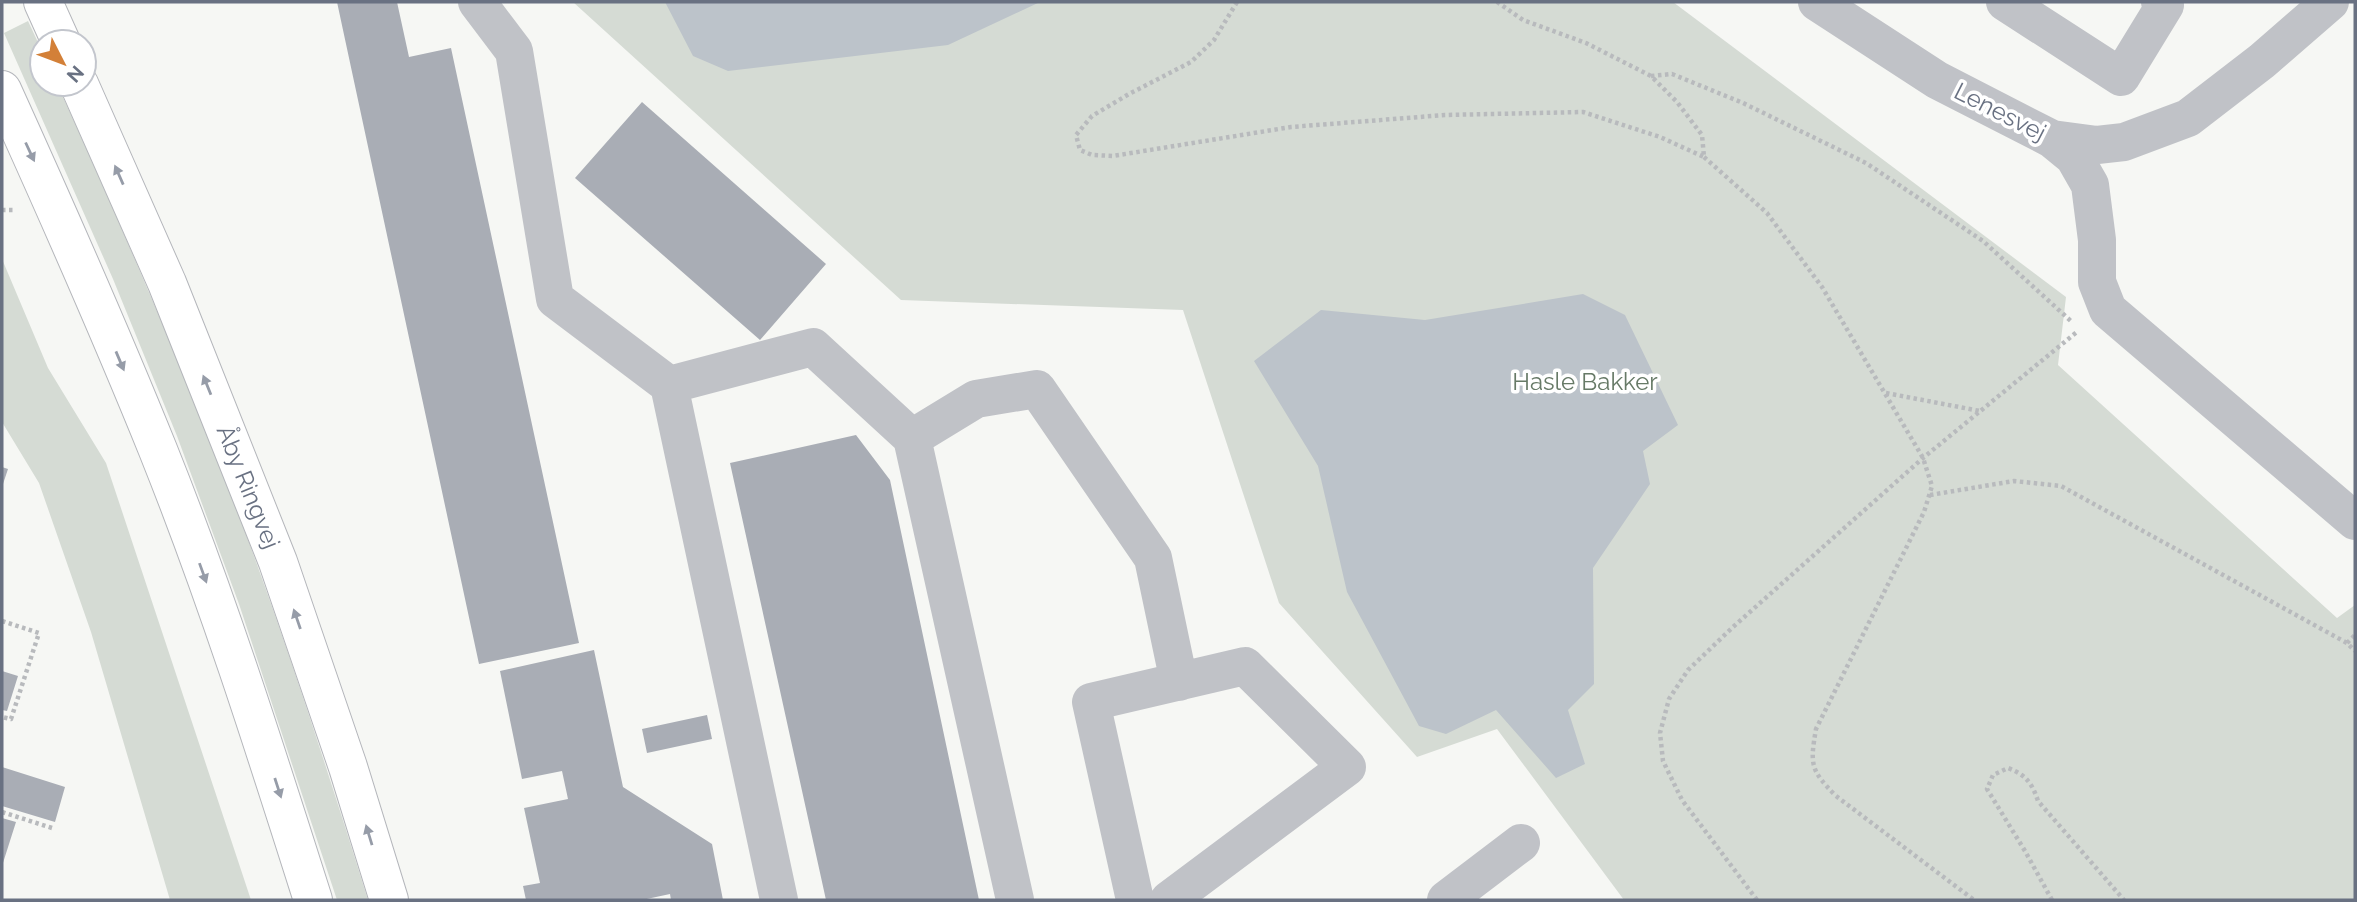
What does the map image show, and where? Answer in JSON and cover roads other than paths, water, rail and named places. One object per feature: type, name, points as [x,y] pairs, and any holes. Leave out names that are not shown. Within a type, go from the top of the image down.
[{"type":"main road","points":[[43,2],[55,28]]},
{"type":"main road","points":[[2,90],[63,225],[158,452],[222,626],[313,900]]},
{"type":"main road","name":"Åby Ringvej","points":[[85,98],[167,283],[278,562],[348,767],[389,900]]},
{"type":"street","points":[[477,2],[514,51],[555,299],[669,385],[779,900]]},
{"type":"street","name":"Lenesvej","points":[[1817,2],[1937,80],[2052,139],[2097,145],[2124,142],[2188,118],[2262,61],[2330,2]]},
{"type":"street","points":[[2005,2],[2121,78],[2165,5],[2160,2]]},
{"type":"street","points":[[2052,139],[2074,157],[2090,185],[2097,240],[2097,282],[2108,310],[2355,521]]},
{"type":"street","points":[[669,385],[813,347],[912,438],[1015,900]]},
{"type":"street","points":[[912,438],[976,399],[1037,390],[1153,558],[1179,681]]},
{"type":"street","points":[[1135,900],[1091,702],[1245,666],[1347,767],[1169,900]]},
{"type":"street","points":[[1447,900],[1521,843]]},
{"type":"park label","name":"Hasle Bakker","points":[[1585,382]]}]
